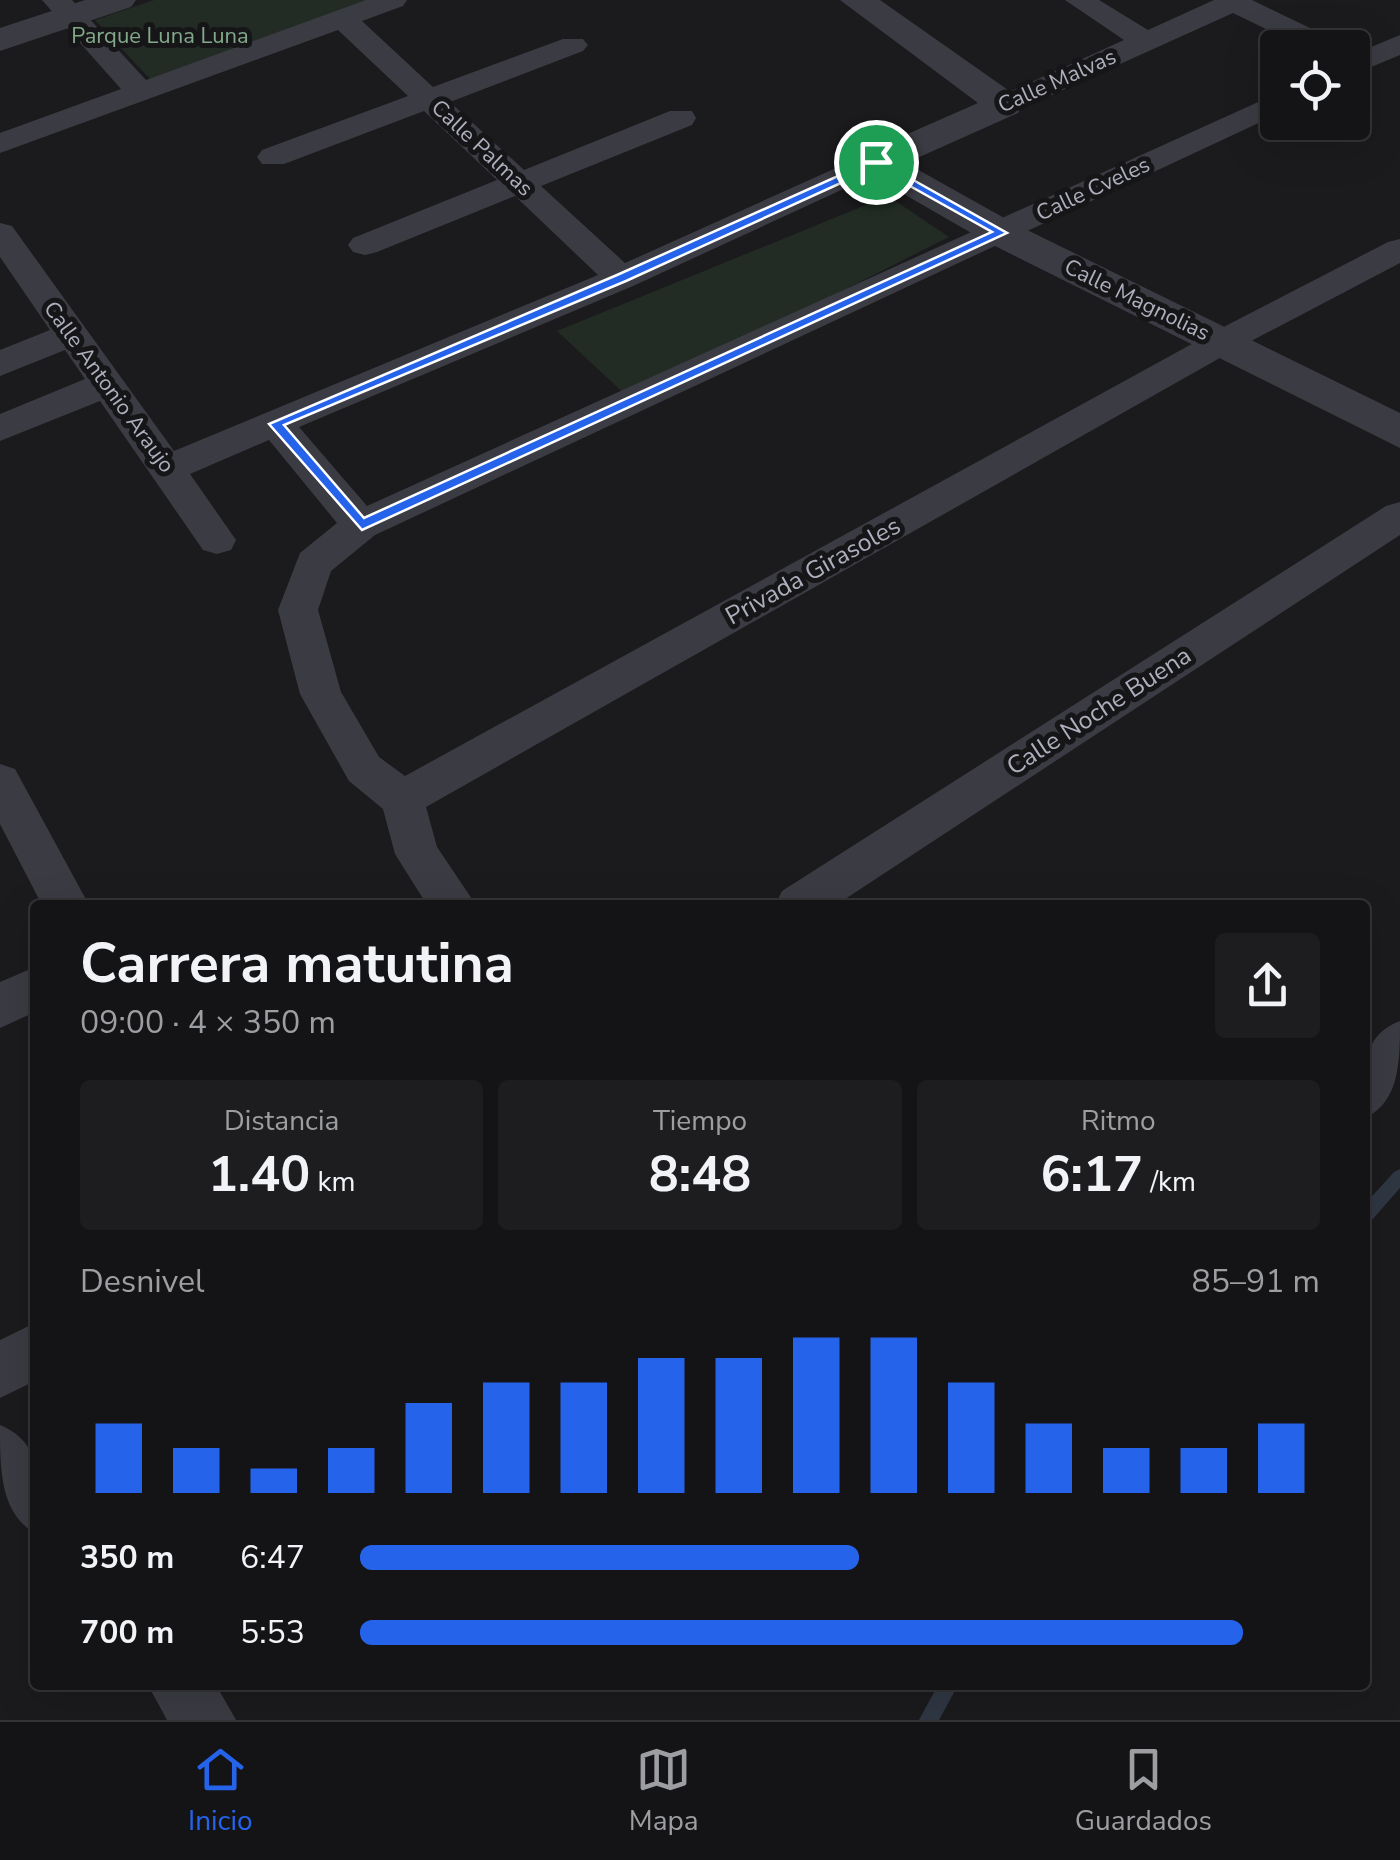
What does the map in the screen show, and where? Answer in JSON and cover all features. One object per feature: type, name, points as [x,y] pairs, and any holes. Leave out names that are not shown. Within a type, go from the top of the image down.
[{"type":"street","points":[[0,40],[64,8],[119,0]]},
{"type":"street","points":[[0,144],[393,0]]},
{"type":"street","points":[[857,0],[1006,105]]},
{"type":"street","points":[[1079,0],[1146,41]]},
{"type":"street","points":[[1235,1],[1293,30]]},
{"type":"street","name":"Calle Malvas","points":[[876,162],[1235,1]]},
{"type":"street","points":[[64,8],[140,92]]},
{"type":"street","name":"Calle Palmas","points":[[342,18],[621,278]]},
{"type":"street","points":[[1370,56],[1400,44]]},
{"type":"street","points":[[273,157],[574,45]]},
{"type":"street","points":[[1370,68],[1400,79]]},
{"type":"street","name":"Calle Cveles","points":[[402,799],[364,769],[321,694],[298,610],[314,563],[362,525],[1260,111]]},
{"type":"street","points":[[365,245],[681,118]]},
{"type":"street","points":[[168,468],[621,278],[876,162]]},
{"type":"street","name":"Calle Magnolias","points":[[876,162],[1001,233],[1400,432]]},
{"type":"street","name":"Calle Antonio Araujo","points":[[0,234],[217,540]]},
{"type":"street","name":"Privada Girasoles","points":[[402,799],[1222,342],[1400,249]]},
{"type":"street","points":[[0,364],[70,335]]},
{"type":"street","points":[[0,428],[104,385]]},
{"type":"street","points":[[275,424],[362,525]]},
{"type":"street","name":"Calle Noche Buena","points":[[806,900],[1400,516]]},
{"type":"street","points":[[0,782],[63,900]]},
{"type":"street","points":[[402,799],[417,854],[450,900]]},
{"type":"street","points":[[0,1006],[30,991]]},
{"type":"street","points":[[0,1370],[30,1353]]},
{"type":"street","points":[[182,1690],[205,1720]]},
{"type":"green space","name":"Parque Luna Luna","points":[[154,0],[369,0],[150,79],[95,20]]},
{"type":"green space","points":[[888,196],[949,237],[629,398],[557,331]]},
{"type":"waterway","points":[[1370,1210],[1400,1177]]},
{"type":"waterway","points":[[928,1720],[946,1690]]},
{"type":"route","points":[[876,162],[1001,233],[362,525],[275,424],[621,278],[876,162]]}]
